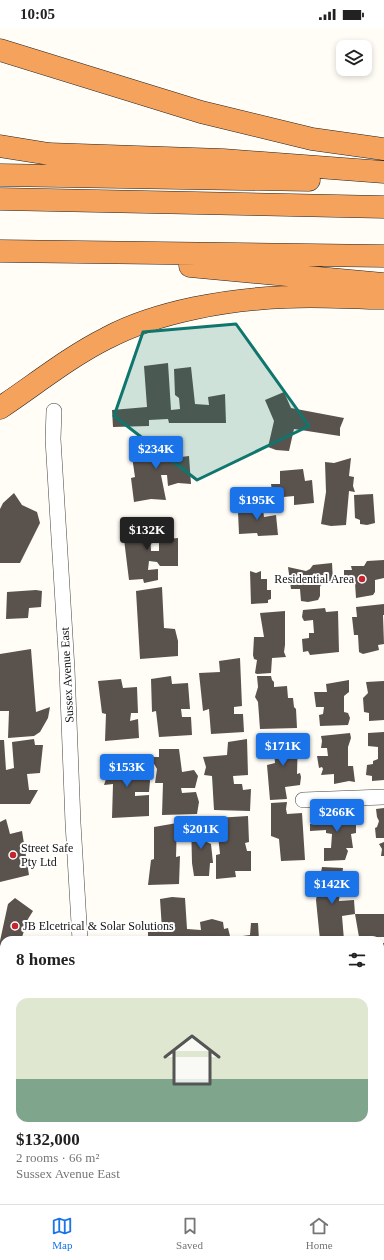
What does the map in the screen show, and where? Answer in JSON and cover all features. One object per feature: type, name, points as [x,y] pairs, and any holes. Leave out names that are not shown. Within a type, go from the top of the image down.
[{"type":"highway","points":[[0,50],[201,112],[312,139],[384,149]]},
{"type":"highway","points":[[0,146],[49,154]]},
{"type":"highway","points":[[0,158],[49,154],[223,160],[384,172]]},
{"type":"highway","points":[[0,175],[384,181]]},
{"type":"highway","points":[[0,199],[384,207]]},
{"type":"highway","points":[[0,251],[384,256]]},
{"type":"highway","points":[[24,251],[384,284]]},
{"type":"highway","points":[[0,408],[61,366],[108,337],[138,324],[167,315],[232,301],[287,297],[384,298]]},
{"type":"street","name":"Sussex Avenue East","points":[[54,411],[53,439],[67,661],[73,823],[80,936]]},
{"type":"street","points":[[302,800],[384,797]]},
{"type":"highlighted area","points":[[236,324],[309,426],[197,480],[114,416],[143,332]]},
{"type":"building","points":[[168,363],[171,410],[180,409],[179,398],[175,395],[174,369],[191,367],[195,404],[209,405],[208,397],[225,394],[226,423],[169,423],[168,419],[149,420],[149,426],[113,427],[112,410],[147,407],[144,366]]},
{"type":"building","points":[[284,392],[291,408],[344,418],[340,428],[340,436],[294,429],[289,451],[276,450],[268,447],[274,421],[265,400]]},
{"type":"building","points":[[146,440],[163,442],[165,459],[189,456],[191,484],[178,483],[168,486],[167,475],[161,475],[166,500],[151,499],[134,502],[131,478],[135,477],[130,443]]},
{"type":"building","points":[[351,458],[349,476],[354,477],[353,486],[355,492],[349,491],[346,525],[331,526],[321,524],[326,492],[325,462],[334,463]]},
{"type":"building","points":[[303,469],[305,481],[312,480],[314,503],[294,505],[294,496],[273,498],[271,484],[280,484],[280,471]]},
{"type":"building","points":[[14,493],[22,505],[37,512],[40,523],[20,563],[0,563],[0,509],[3,503]]},
{"type":"building","points":[[373,494],[375,523],[367,525],[360,524],[360,520],[355,518],[354,495]]},
{"type":"building","points":[[248,502],[262,502],[264,517],[276,515],[278,535],[258,536],[257,533],[239,534],[238,512],[249,510]]},
{"type":"building","points":[[149,517],[151,551],[159,551],[159,540],[178,538],[178,566],[160,566],[157,562],[149,561],[148,570],[158,569],[158,580],[144,583],[143,579],[129,580],[123,531],[132,530],[131,518]]},
{"type":"building","name":"Residential Area","points":[[384,560],[384,578],[375,580],[375,592],[373,595],[356,598],[355,583],[346,583],[344,570],[352,570],[351,566],[364,566],[367,561]]},
{"type":"building","points":[[332,563],[333,581],[322,582],[318,600],[308,602],[301,601],[300,589],[291,589],[288,567],[306,571],[313,565]]},
{"type":"building","points":[[250,571],[256,573],[261,571],[261,579],[267,579],[267,590],[271,590],[271,599],[268,600],[268,603],[251,604]]},
{"type":"building","points":[[162,587],[164,628],[175,629],[178,641],[178,656],[140,659],[136,591]]},
{"type":"building","points":[[42,591],[41,607],[29,608],[28,618],[6,619],[7,592]]},
{"type":"building","points":[[384,604],[384,644],[378,645],[379,650],[363,654],[359,652],[358,635],[354,635],[352,617],[357,617],[356,607]]},
{"type":"building","points":[[325,608],[326,612],[338,611],[339,652],[310,655],[308,651],[303,652],[302,639],[309,638],[309,633],[314,633],[313,620],[304,621],[302,617],[303,610]]},
{"type":"building","points":[[285,611],[284,652],[286,657],[272,658],[271,673],[257,674],[255,673],[257,660],[254,659],[253,655],[254,637],[264,637],[260,613]]},
{"type":"building","points":[[31,649],[36,712],[50,707],[48,718],[40,732],[34,736],[8,738],[9,711],[0,711],[0,654]]},
{"type":"building","points":[[240,658],[242,706],[234,707],[234,714],[243,714],[244,732],[211,734],[209,709],[203,711],[199,673],[220,672],[219,661]]},
{"type":"building","points":[[171,676],[172,684],[188,683],[190,709],[181,709],[182,717],[191,717],[192,735],[159,737],[156,711],[152,712],[151,679]]},
{"type":"building","points":[[257,676],[271,676],[274,682],[274,687],[287,686],[288,698],[293,698],[294,707],[296,709],[297,728],[260,729],[258,702],[255,697],[258,687]]},
{"type":"building","points":[[121,679],[123,688],[137,687],[138,713],[131,713],[130,721],[138,719],[139,738],[105,741],[106,714],[102,713],[98,681]]},
{"type":"building","points":[[349,680],[349,692],[344,696],[344,712],[348,713],[350,718],[348,725],[320,726],[319,715],[323,714],[324,707],[316,707],[314,692],[327,692],[326,684]]},
{"type":"building","points":[[384,681],[384,720],[369,721],[369,713],[364,712],[363,698],[368,693],[366,682]]},
{"type":"building","points":[[384,732],[384,780],[372,781],[372,776],[366,775],[367,765],[373,764],[373,761],[378,759],[378,747],[368,746],[368,733]]},
{"type":"building","points":[[350,733],[351,738],[348,747],[348,766],[353,766],[355,782],[349,781],[334,784],[334,774],[321,775],[323,769],[322,767],[319,768],[317,756],[328,756],[327,748],[321,748],[321,736]]},
{"type":"building","points":[[298,737],[297,774],[300,773],[300,785],[285,787],[287,799],[270,800],[267,765],[275,763],[274,751],[269,752],[271,745],[270,738]]},
{"type":"building","points":[[34,739],[35,745],[43,745],[40,773],[27,774],[29,790],[38,790],[30,804],[0,804],[0,740],[4,740],[6,770],[14,768],[12,742]]},
{"type":"building","points":[[247,739],[248,775],[233,776],[234,784],[242,784],[243,790],[251,789],[250,811],[214,810],[212,776],[204,775],[206,767],[203,757],[227,755],[228,742]]},
{"type":"building","points":[[159,749],[179,749],[182,772],[194,770],[198,776],[195,788],[181,788],[182,793],[196,792],[199,802],[197,814],[162,815],[163,783],[155,783],[157,769],[150,757],[159,757]]},
{"type":"building","points":[[131,754],[134,775],[148,774],[150,781],[149,792],[135,792],[135,796],[149,795],[149,816],[112,818],[113,784],[104,785],[108,773],[103,760],[111,762],[111,756]]},
{"type":"building","points":[[287,802],[287,814],[302,813],[305,860],[281,861],[279,839],[271,836],[271,803]]},
{"type":"building","points":[[384,808],[384,838],[376,838],[375,828],[377,827],[379,821],[376,809]]},
{"type":"building","points":[[356,812],[356,833],[351,834],[353,848],[346,848],[348,851],[345,860],[324,861],[324,848],[331,848],[332,834],[326,833],[326,830],[310,831],[310,824],[318,822],[317,817],[326,813]]},
{"type":"building","points":[[248,816],[249,842],[245,843],[247,851],[251,851],[251,871],[235,871],[236,877],[216,879],[216,855],[220,854],[216,818]]},
{"type":"building","name":"Street Safe Pty Ltd","points":[[6,819],[10,834],[22,831],[29,875],[0,882],[0,822]]},
{"type":"building","points":[[204,820],[207,842],[211,844],[213,863],[210,863],[209,876],[194,876],[192,863],[191,821]]},
{"type":"building","points":[[177,823],[176,857],[180,856],[179,884],[148,885],[151,860],[154,859],[154,827]]},
{"type":"building","points":[[384,842],[384,856],[381,856],[382,849],[379,844]]},
{"type":"building","points":[[322,867],[343,868],[339,901],[354,900],[355,914],[342,916],[344,936],[320,936],[316,900]]},
{"type":"building","points":[[172,897],[185,898],[187,929],[201,930],[200,922],[212,919],[223,922],[224,929],[228,928],[230,936],[148,936],[148,930],[162,929],[160,899]]},
{"type":"building","name":"JB Elcetrical & Solar Solutions","points":[[15,898],[33,911],[28,919],[22,936],[1,936],[8,904]]},
{"type":"building","points":[[355,914],[384,914],[384,936],[359,936]]},
{"type":"building","points":[[251,923],[258,923],[259,936],[242,936],[250,935]]},
{"type":"place","name":"Residential Area","points":[[362,579]]},
{"type":"place","name":"Street Safe Pty Ltd","points":[[13,855]]},
{"type":"place","name":"JB Elcetrical & Solar Solutions","points":[[15,926]]}]
